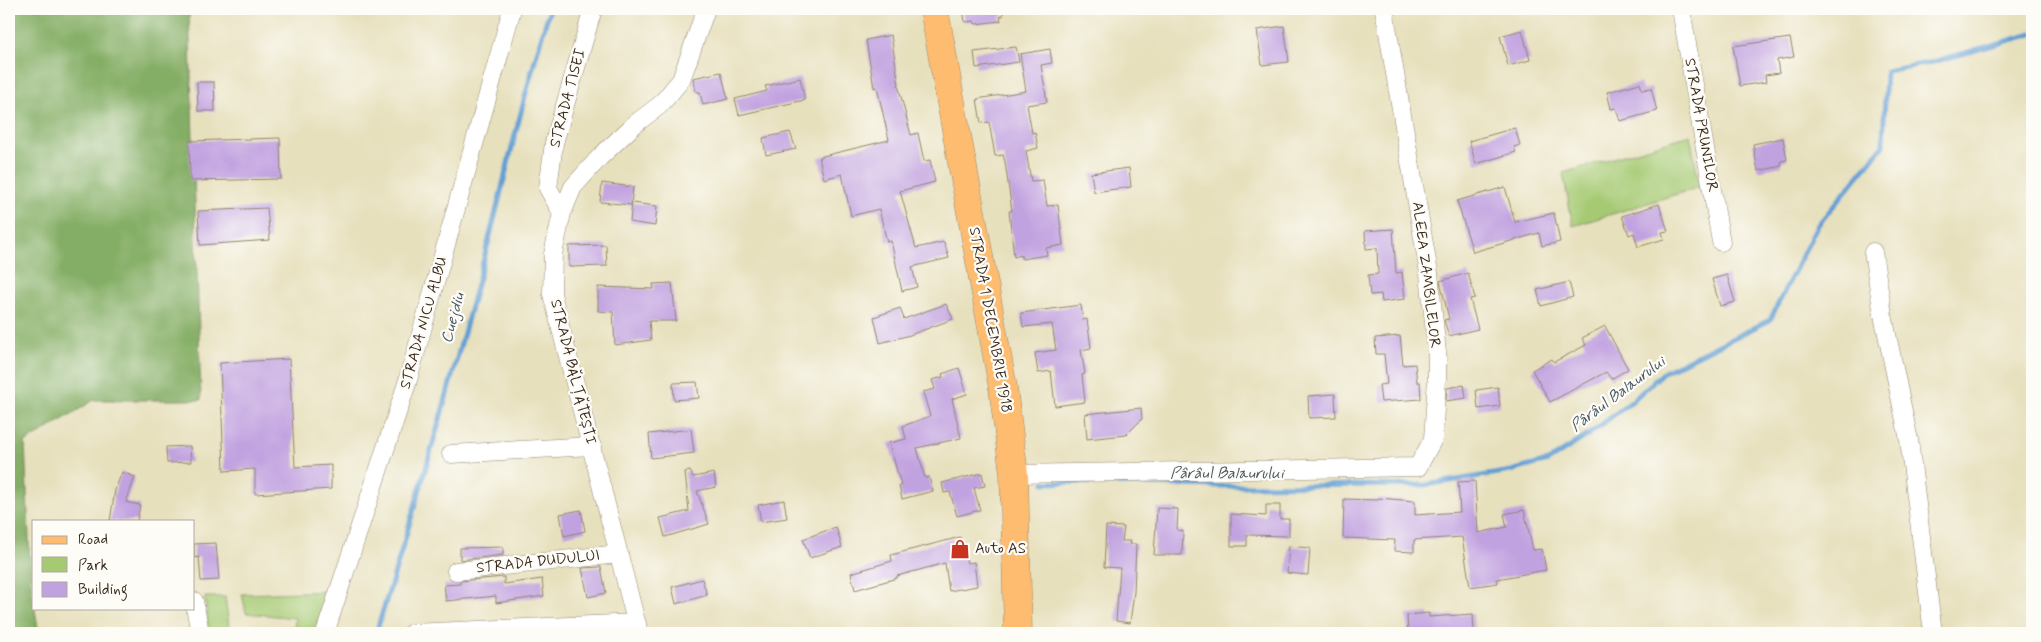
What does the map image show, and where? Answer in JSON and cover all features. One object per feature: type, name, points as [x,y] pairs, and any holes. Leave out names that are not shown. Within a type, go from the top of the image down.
[{"type":"main road","name":"STRADA 1 DECEMBRIE 1918","points":[[934,9],[1001,379],[1014,474],[1018,633]]},
{"type":"street","name":"STRADA NICU ALBU","points":[[325,633],[408,380],[512,9]]},
{"type":"street","name":"STRADA TISEI","points":[[562,214],[548,188],[554,143],[593,9]]},
{"type":"street","name":"STRADA BĂLȚĂTEȘTI","points":[[638,628],[552,294],[553,254],[562,214],[573,187],[600,157],[635,124],[660,105],[681,80],[706,9]]},
{"type":"street","name":"ALEEA ZAMBILELOR","points":[[1014,474],[1418,467],[1433,439],[1437,378],[1436,353],[1429,273],[1384,9]]},
{"type":"street","name":"STRADA PRUNILOR","points":[[1681,9],[1721,242]]},
{"type":"street","points":[[1873,252],[1888,342],[1909,440],[1933,633]]},
{"type":"street","points":[[451,454],[592,446]]},
{"type":"street","name":"STRADA DUDULUI","points":[[456,571],[619,554]]},
{"type":"street","points":[[195,606],[200,633]]},
{"type":"street","points":[[412,633],[638,628]]},
{"type":"green space","points":[[9,9],[189,9],[201,400],[94,400],[25,443],[32,610],[35,610],[39,633],[9,633]]},
{"type":"green space","points":[[1690,135],[1700,187],[1573,226],[1563,173]]},
{"type":"green space","points":[[334,591],[317,633],[294,633],[295,618],[246,613],[242,594]]},
{"type":"green space","points":[[205,597],[225,597],[230,633],[209,633]]},
{"type":"building","points":[[963,9],[1003,9],[1003,16],[1000,16],[1001,21],[975,24],[974,21],[965,22]]},
{"type":"building","points":[[1284,26],[1289,62],[1262,65],[1257,30]]},
{"type":"building","points":[[1522,30],[1530,60],[1508,66],[1500,36]]},
{"type":"building","points":[[891,35],[898,85],[911,135],[918,133],[924,161],[930,160],[935,182],[900,191],[916,248],[944,242],[949,258],[912,267],[917,287],[902,291],[891,241],[887,242],[879,209],[851,216],[842,174],[824,179],[819,157],[889,140],[877,87],[874,88],[866,40]]},
{"type":"building","points":[[1790,38],[1794,57],[1777,60],[1779,73],[1765,75],[1766,82],[1740,86],[1733,46]]},
{"type":"building","points":[[1016,47],[1019,62],[976,68],[974,52]]},
{"type":"building","points":[[1050,49],[1052,63],[1041,65],[1047,102],[1027,105],[1032,133],[1035,132],[1038,148],[1026,151],[1031,181],[1043,180],[1047,206],[1058,205],[1063,245],[1046,248],[1047,255],[1022,259],[1021,255],[1014,257],[1009,211],[1012,211],[1005,162],[1003,155],[995,156],[989,122],[981,123],[977,99],[1026,91],[1020,54]]},
{"type":"building","points":[[721,72],[728,99],[703,105],[700,92],[696,92],[693,78]]},
{"type":"building","points":[[800,78],[805,100],[739,115],[735,99],[767,91],[765,86]]},
{"type":"building","points":[[197,82],[214,82],[215,111],[198,111]]},
{"type":"building","points":[[1640,83],[1642,90],[1651,88],[1657,111],[1620,121],[1616,108],[1611,109],[1607,92]]},
{"type":"building","points":[[1515,128],[1520,145],[1514,147],[1516,152],[1476,164],[1469,141]]},
{"type":"building","points":[[790,132],[796,149],[766,155],[763,138]]},
{"type":"building","points":[[280,138],[281,179],[190,181],[189,141]]},
{"type":"building","points":[[1783,138],[1787,160],[1781,161],[1782,166],[1758,171],[1753,144]]},
{"type":"building","points":[[1129,168],[1131,187],[1094,192],[1091,173]]},
{"type":"building","points":[[602,183],[633,187],[631,205],[600,202]]},
{"type":"building","points":[[1505,187],[1515,222],[1554,213],[1560,242],[1542,246],[1539,233],[1473,252],[1457,201]]},
{"type":"building","points":[[632,203],[657,206],[655,226],[630,222]]},
{"type":"building","points":[[1659,204],[1668,231],[1662,232],[1664,239],[1638,247],[1634,233],[1629,235],[1622,216]]},
{"type":"building","points":[[267,208],[270,240],[200,245],[198,211]]},
{"type":"building","points":[[1393,229],[1396,273],[1402,272],[1405,299],[1382,302],[1381,294],[1370,295],[1368,275],[1378,274],[1377,248],[1366,249],[1365,231]]},
{"type":"building","points":[[606,245],[607,266],[569,267],[569,246]]},
{"type":"building","points":[[1468,273],[1475,298],[1470,299],[1478,329],[1449,336],[1444,320],[1449,319],[1440,281]]},
{"type":"building","points":[[1727,275],[1735,302],[1720,306],[1712,279]]},
{"type":"building","points":[[1569,282],[1573,297],[1541,306],[1537,290]]},
{"type":"building","points":[[672,283],[676,321],[649,321],[651,340],[615,345],[613,312],[598,311],[598,287],[654,289],[653,284]]},
{"type":"building","points":[[946,304],[953,319],[910,335],[880,343],[874,317],[900,308],[904,319]]},
{"type":"building","points":[[1081,305],[1083,320],[1087,319],[1091,348],[1081,350],[1085,374],[1082,375],[1085,402],[1055,406],[1051,371],[1038,373],[1035,353],[1056,350],[1052,324],[1023,327],[1021,313]]},
{"type":"building","points":[[1605,326],[1628,369],[1611,379],[1606,372],[1550,402],[1532,370],[1552,359],[1554,362],[1586,345],[1582,338]]},
{"type":"building","points":[[1400,336],[1403,365],[1415,364],[1417,382],[1420,382],[1421,399],[1381,402],[1379,385],[1387,384],[1384,354],[1376,354],[1375,338]]},
{"type":"building","points":[[289,359],[295,467],[331,465],[331,489],[255,494],[255,469],[224,471],[220,363]]},
{"type":"building","points":[[959,368],[967,394],[952,399],[961,438],[917,448],[925,478],[929,477],[933,491],[902,499],[899,486],[901,485],[889,443],[906,439],[903,426],[930,416],[923,392],[935,389],[932,380],[943,377],[942,374]]},
{"type":"building","points":[[697,382],[699,398],[674,400],[673,383]]},
{"type":"building","points":[[1464,385],[1466,398],[1446,401],[1447,388]]},
{"type":"building","points":[[1498,387],[1500,406],[1478,409],[1476,390]]},
{"type":"building","points":[[1335,394],[1336,417],[1309,418],[1308,396]]},
{"type":"building","points":[[1141,408],[1142,419],[1126,435],[1087,439],[1085,414]]},
{"type":"building","points":[[691,429],[694,453],[651,458],[649,434]]},
{"type":"building","points":[[190,446],[191,462],[167,463],[166,447]]},
{"type":"building","points":[[690,471],[693,477],[714,473],[716,487],[697,491],[709,524],[665,537],[660,518],[689,511],[685,472]]},
{"type":"building","points":[[122,472],[135,477],[126,502],[140,505],[137,520],[110,520],[115,490]]},
{"type":"building","points":[[982,473],[985,486],[974,488],[980,510],[957,516],[950,492],[944,493],[942,483]]},
{"type":"building","points":[[1475,481],[1478,533],[1507,527],[1504,514],[1524,510],[1533,550],[1542,549],[1546,570],[1497,579],[1498,583],[1470,587],[1462,537],[1414,540],[1414,552],[1394,551],[1395,540],[1343,538],[1344,499],[1378,500],[1378,498],[1415,501],[1415,515],[1460,512],[1458,482]]},
{"type":"building","points":[[784,500],[787,518],[761,522],[758,505]]},
{"type":"building","points":[[1266,505],[1280,505],[1280,519],[1289,519],[1289,536],[1247,535],[1247,546],[1231,546],[1231,514],[1266,516]]},
{"type":"building","points":[[1157,508],[1178,509],[1177,530],[1183,531],[1182,555],[1154,555]]},
{"type":"building","points":[[581,510],[585,531],[564,536],[560,514]]},
{"type":"building","points":[[1106,526],[1124,527],[1122,541],[1130,541],[1129,544],[1136,544],[1134,592],[1130,623],[1116,621],[1120,568],[1104,567]]},
{"type":"building","points":[[836,527],[842,547],[810,558],[803,539]]},
{"type":"building","points":[[960,537],[967,563],[974,562],[977,586],[949,591],[945,563],[855,590],[851,573],[892,561],[891,555]]},
{"type":"building","points":[[216,543],[219,580],[201,581],[199,557],[195,558],[195,544]]},
{"type":"building","points":[[1289,546],[1310,548],[1308,575],[1287,573]]},
{"type":"building","points":[[503,547],[503,555],[460,560],[460,548]]},
{"type":"building","points":[[601,567],[606,593],[588,597],[582,568]]},
{"type":"building","points":[[504,577],[504,584],[542,579],[544,596],[496,603],[496,596],[446,601],[444,585],[460,584],[460,581]]},
{"type":"building","points":[[702,579],[707,595],[676,604],[672,587]]},
{"type":"building","points":[[1429,613],[1429,617],[1473,614],[1474,633],[1408,633],[1407,615]]},
{"type":"waterway","name":"Cuejdiu","points":[[376,633],[447,395],[524,99],[550,9]]},
{"type":"waterway","name":"Pârâul Balaurului","points":[[1044,483],[1083,482],[1218,486],[1426,485],[1511,471],[1548,461],[1584,438],[1631,402],[1664,372],[1770,320],[1817,226],[1883,146],[1886,71],[1933,62],[2032,34]]},
{"type":"place","name":"Auto AS","points":[[960,549]]}]
